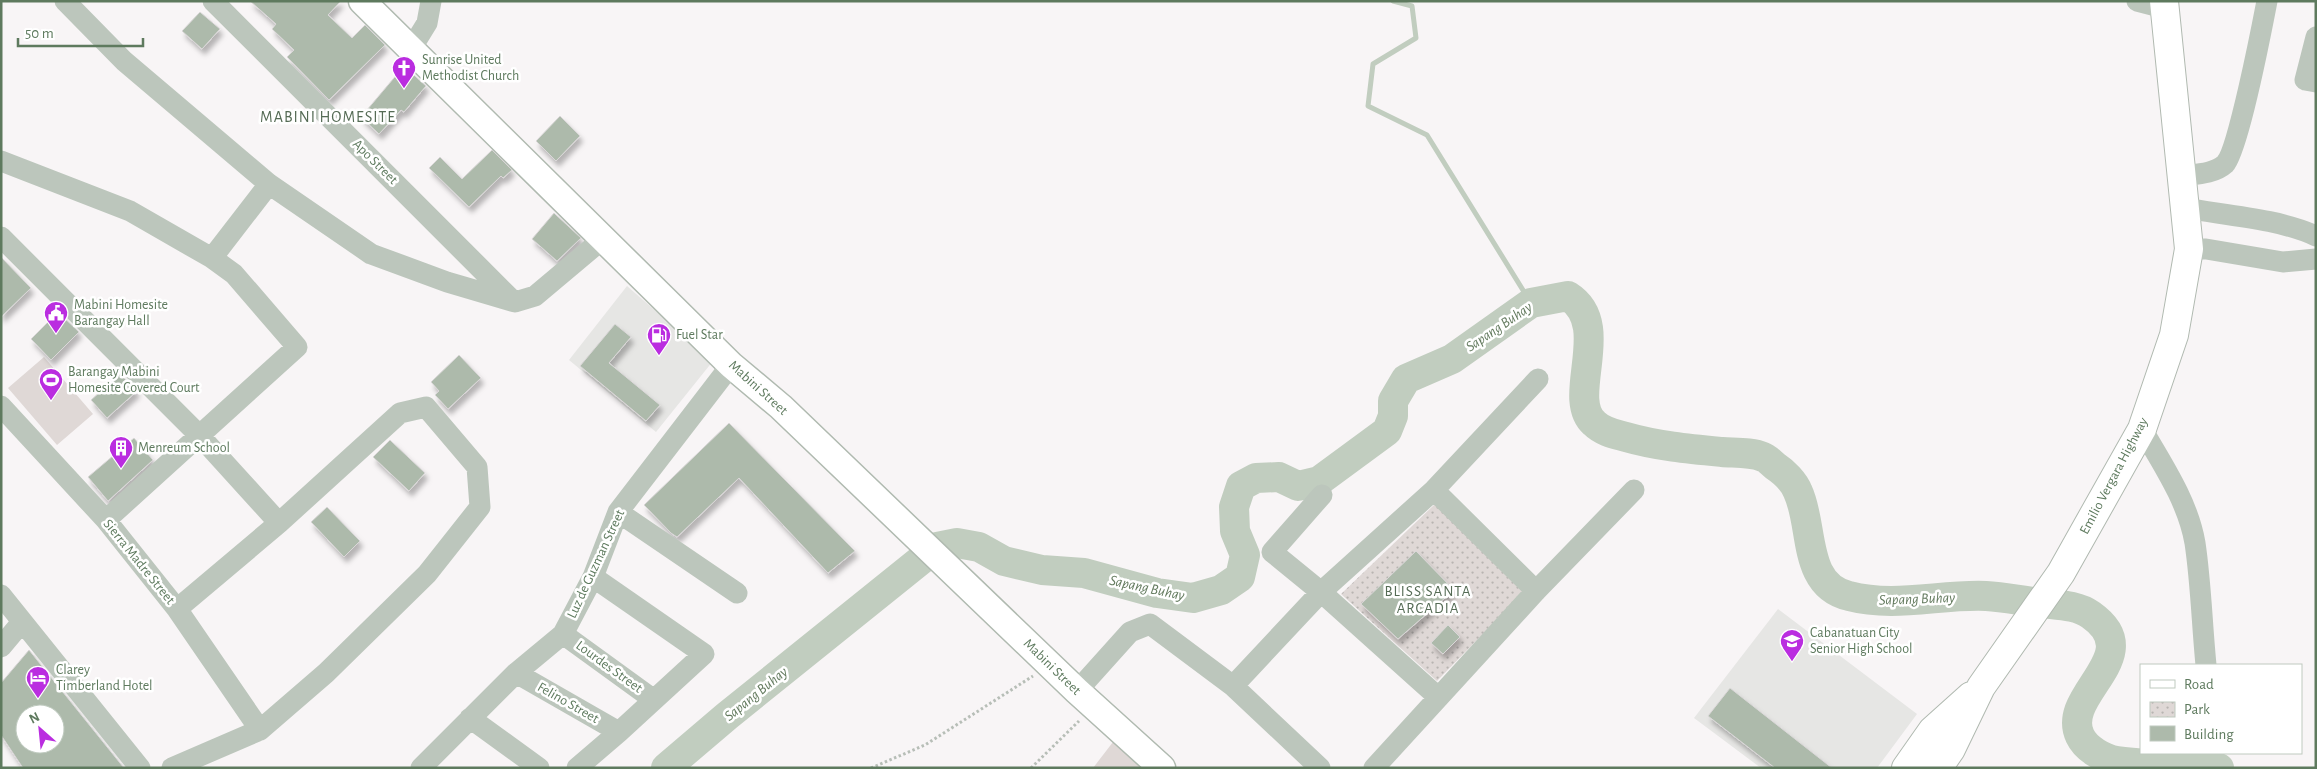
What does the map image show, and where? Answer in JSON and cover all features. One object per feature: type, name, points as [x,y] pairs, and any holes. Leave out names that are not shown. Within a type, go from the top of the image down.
[{"type":"highway","name":"Emilio Vergara Highway","points":[[1938,768],[1952,749],[1981,687],[2061,574],[2142,429],[2174,335],[2189,249],[2164,4]]},
{"type":"highway","name":"Emilio Vergara Highway","points":[[1906,768],[1932,731],[1981,687]]},
{"type":"main road","name":"Mabini Street","points":[[362,1],[731,364],[781,407],[1077,691],[1162,768]]},
{"type":"street","points":[[65,1],[124,61],[269,184],[370,254],[447,282],[515,302],[535,296],[604,238]]},
{"type":"street","name":"Apo Street","points":[[213,1],[515,302]]},
{"type":"street","points":[[411,49],[427,23],[431,1]]},
{"type":"street","points":[[2137,1],[2164,4]]},
{"type":"street","points":[[2181,176],[2215,170],[2226,163],[2237,134],[2267,1]]},
{"type":"street","points":[[2310,81],[2316,37]]},
{"type":"street","points":[[1,161],[130,211],[212,258],[234,274],[298,347],[106,520]]},
{"type":"street","points":[[212,258],[269,184]]},
{"type":"street","points":[[2185,208],[2305,230],[2316,236]]},
{"type":"street","points":[[1,237],[200,436],[279,523]]},
{"type":"street","points":[[2189,249],[2206,249],[2284,262],[2316,259]]},
{"type":"street","name":"Luz de Guzman Street","points":[[425,766],[516,673],[563,634],[593,577],[618,512],[731,364]]},
{"type":"street","points":[[1232,686],[1321,592],[1434,490],[1538,379]]},
{"type":"street","name":"Sierra Madre Street","points":[[1,406],[106,520],[177,609],[260,730]]},
{"type":"street","points":[[172,768],[260,730],[326,673],[427,574],[480,507],[478,467],[426,407],[400,413],[279,523],[177,609]]},
{"type":"street","points":[[2142,429],[2170,476],[2184,508],[2194,542],[2206,664]]},
{"type":"street","points":[[1434,490],[1536,591]]},
{"type":"street","points":[[1374,768],[1536,591],[1634,490]]},
{"type":"street","points":[[1322,495],[1272,552],[1321,592],[1438,697]]},
{"type":"street","points":[[618,512],[737,593]]},
{"type":"street","points":[[577,768],[704,654],[593,577]]},
{"type":"street","points":[[1,595],[140,768]]},
{"type":"street","points":[[1,647],[22,622]]},
{"type":"street","points":[[1077,691],[1130,632],[1150,624],[1232,686],[1320,768]]},
{"type":"street","name":"Lourdes Street","points":[[563,634],[654,700]]},
{"type":"street","name":"Felino Street","points":[[516,673],[619,732]]},
{"type":"street","points":[[470,718],[539,768]]},
{"type":"path","points":[[871,768],[925,745],[1037,673]]},
{"type":"path","points":[[1031,768],[1083,717]]},
{"type":"shaded area","points":[[627,286],[713,361],[656,432],[569,360]]},
{"type":"shaded area","name":"Cabanatuan City Senior High School","points":[[1778,609],[1917,714],[1877,768],[1761,768],[1694,718]]},
{"type":"green space","name":"Barangay Mabini Homesite Covered Court","points":[[44,357],[93,414],[57,445],[8,388]]},
{"type":"green space","points":[[1435,504],[1524,592],[1437,681],[1341,594]]},
{"type":"green space","points":[[1113,742],[1141,768],[1093,768]]},
{"type":"building","points":[[250,1],[341,1],[328,15],[352,38],[365,25],[385,45],[329,100],[287,57],[294,50],[272,29],[276,24]]},
{"type":"building","points":[[200,12],[220,29],[202,49],[182,31]]},
{"type":"building","points":[[404,66],[426,86],[404,112],[401,110],[379,134],[361,117]]},
{"type":"building","points":[[560,116],[580,136],[556,161],[536,141]]},
{"type":"building","points":[[492,150],[512,170],[503,178],[501,176],[469,207],[429,168],[440,157],[462,179]]},
{"type":"building","points":[[554,213],[581,238],[557,261],[532,239]]},
{"type":"building","points":[[1,257],[31,288],[1,317]]},
{"type":"building","name":"Mabini Homesite Barangay Hall","points":[[58,312],[79,332],[51,360],[31,339]]},
{"type":"building","points":[[615,324],[631,337],[609,363],[660,405],[646,421],[580,366]]},
{"type":"building","points":[[459,355],[481,378],[448,409],[435,395],[439,391],[431,382]]},
{"type":"building","points":[[120,374],[137,391],[107,418],[91,400]]},
{"type":"building","points":[[729,423],[855,551],[828,573],[739,478],[677,537],[644,505]]},
{"type":"building","name":"Menreum School","points":[[134,438],[153,460],[108,501],[88,477]]},
{"type":"building","points":[[390,440],[425,473],[409,491],[373,457]]},
{"type":"building","points":[[327,507],[360,541],[344,557],[311,522]]},
{"type":"building","points":[[1416,551],[1454,590],[1398,639],[1361,604]]},
{"type":"building","points":[[1448,625],[1460,637],[1443,654],[1431,643]]},
{"type":"building","name":"Clarey Timberland Hotel","points":[[29,650],[124,768],[23,768],[1,735],[1,683]]},
{"type":"building","points":[[1730,688],[1832,768],[1775,768],[1708,716]]},
{"type":"waterway","points":[[1393,1],[1412,6],[1416,38],[1373,64],[1368,106],[1427,135],[1531,303]]},
{"type":"waterway","name":"Sapang Buhay","points":[[666,768],[727,716],[937,547],[957,543],[979,547],[1004,561],[1042,570],[1084,573],[1157,593],[1193,598],[1221,590],[1240,577],[1245,555],[1235,531],[1234,507],[1241,486],[1256,478],[1279,477],[1298,486],[1319,481],[1387,431],[1393,416],[1393,401],[1406,379],[1452,359],[1531,303],[1568,296],[1581,309],[1587,324],[1589,342],[1584,396],[1586,411],[1598,426],[1613,434],[1650,443],[1698,450],[1748,453],[1766,458],[1785,474],[1796,488],[1803,506],[1816,567],[1823,580],[1834,590],[1849,596],[1883,601],[1969,596],[2000,597],[2067,606],[2080,609],[2091,615],[2106,630],[2111,645],[2108,660],[2081,705],[2077,720],[2080,736],[2086,745],[2101,756],[2117,761],[2219,768]]},
{"type":"place","name":"Sunrise United Methodist Church","points":[[404,89]]},
{"type":"place","name":"Mabini Homesite Barangay Hall","points":[[56,334]]},
{"type":"place","name":"Fuel Star","points":[[659,356]]},
{"type":"place","name":"Barangay Mabini Homesite Covered Court","points":[[51,401]]},
{"type":"place","name":"Menreum School","points":[[121,469]]},
{"type":"place","name":"Cabanatuan City Senior High School","points":[[1792,662]]},
{"type":"place","name":"Clarey Timberland Hotel","points":[[38,699]]},
{"type":"district","name":"MABINI HOMESITE","points":[[328,117]]},
{"type":"district","name":"BLISS SANTA ARCADIA","points":[[1428,600]]}]
